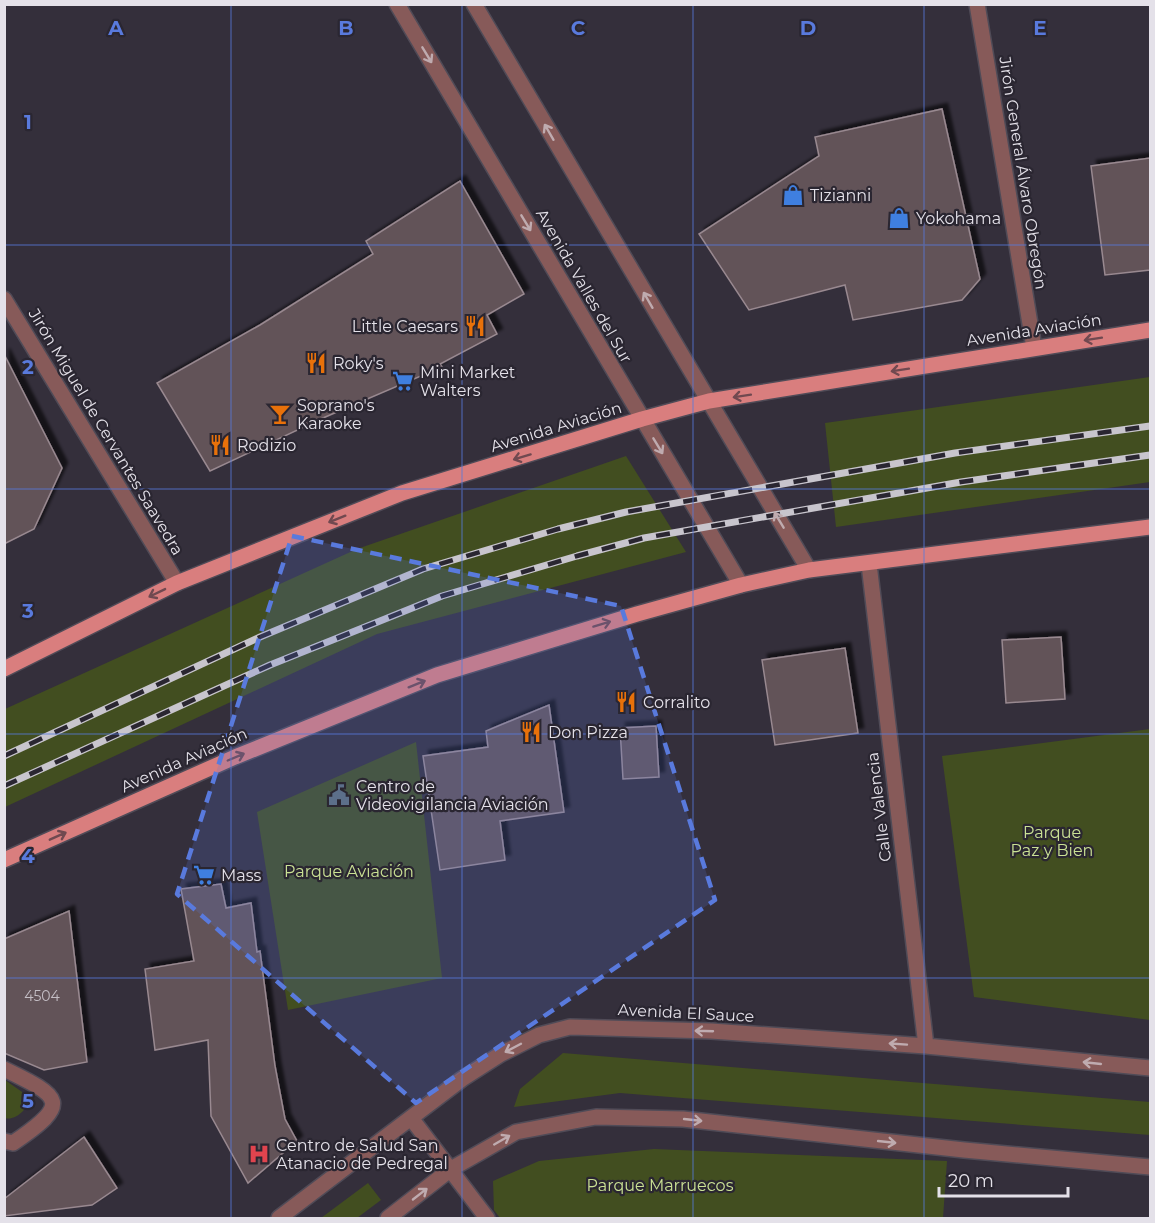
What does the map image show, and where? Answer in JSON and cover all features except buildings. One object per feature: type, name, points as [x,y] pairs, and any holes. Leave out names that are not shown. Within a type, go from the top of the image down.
[{"type":"main road","name":"Avenida Aviación","points":[[4,669],[177,583],[402,493],[642,418],[709,401],[1150,330]]},
{"type":"main road","name":"Avenida Aviación","points":[[4,860],[236,757],[437,675],[637,614],[741,585],[809,570],[1150,527]]},
{"type":"street","name":"Avenida Valles del Sur","points":[[397,4],[741,585]]},
{"type":"street","points":[[474,4],[809,570]]},
{"type":"street","name":"Jirón General Álvaro Obregón","points":[[977,4],[1034,348]]},
{"type":"street","name":"Jirón Miguel de Cervantes Saavedra","points":[[4,299],[177,583]]},
{"type":"street","name":"Calle Valencia","points":[[869,564],[926,1046]]},
{"type":"street","name":"Avenida El Sauce","points":[[279,1218],[462,1079],[501,1054],[539,1035],[570,1027],[711,1031],[926,1046],[1150,1068]]},
{"type":"street","points":[[4,1069],[42,1087],[50,1094],[54,1104],[52,1112],[32,1130],[13,1143],[4,1141]]},
{"type":"street","points":[[388,1218],[451,1169],[516,1132],[596,1117],[683,1119],[964,1150],[1150,1167]]},
{"type":"street","points":[[411,1118],[487,1218]]},
{"type":"highlighted area","points":[[292,536],[621,606],[715,900],[416,1103],[177,894]]},
{"type":"green space","points":[[1150,377],[1150,482],[836,527],[825,423]]},
{"type":"green space","points":[[626,456],[686,552],[377,634],[5,807],[5,709],[357,549]]},
{"type":"green space","name":"Parque Paz y Bien","points":[[1150,729],[1150,1020],[974,997],[942,756]]},
{"type":"green space","name":"Parque Aviación","points":[[416,742],[442,978],[288,1010],[257,812]]},
{"type":"green space","points":[[563,1053],[1150,1102],[1150,1135],[620,1093],[514,1107],[520,1089]]},
{"type":"green space","points":[[5,1080],[25,1094],[29,1100],[20,1114],[13,1118],[5,1118]]},
{"type":"green space","name":"Parque Marruecos","points":[[654,1149],[947,1161],[943,1218],[500,1218],[494,1210],[493,1181],[539,1161]]},
{"type":"green space","points":[[368,1183],[381,1200],[357,1218],[321,1218]]},
{"type":"railway","points":[[4,756],[260,637],[423,569],[558,529],[626,512],[955,453],[1150,426]]},
{"type":"railway","points":[[4,786],[270,665],[442,596],[577,556],[644,538],[961,482],[1150,455]]},
{"type":"place","name":"Tizianni","points":[[793,195]]},
{"type":"place","name":"Yokohama","points":[[899,218]]},
{"type":"place","name":"Little Caesars","points":[[475,326]]},
{"type":"place","name":"Roky's","points":[[316,363]]},
{"type":"place","name":"Mini Market Walters","points":[[403,381]]},
{"type":"place","name":"Soprano's Karaoke","points":[[280,414]]},
{"type":"place","name":"Rodizio","points":[[220,445]]},
{"type":"place","name":"Corralito","points":[[626,702]]},
{"type":"place","name":"Don Pizza","points":[[531,732]]},
{"type":"place","name":"Centro de Videovigilancia Aviación","points":[[339,795]]},
{"type":"place","name":"Mass","points":[[204,875]]},
{"type":"place","name":"Centro de Salud San Atanacio de Pedregal","points":[[259,1154]]}]
